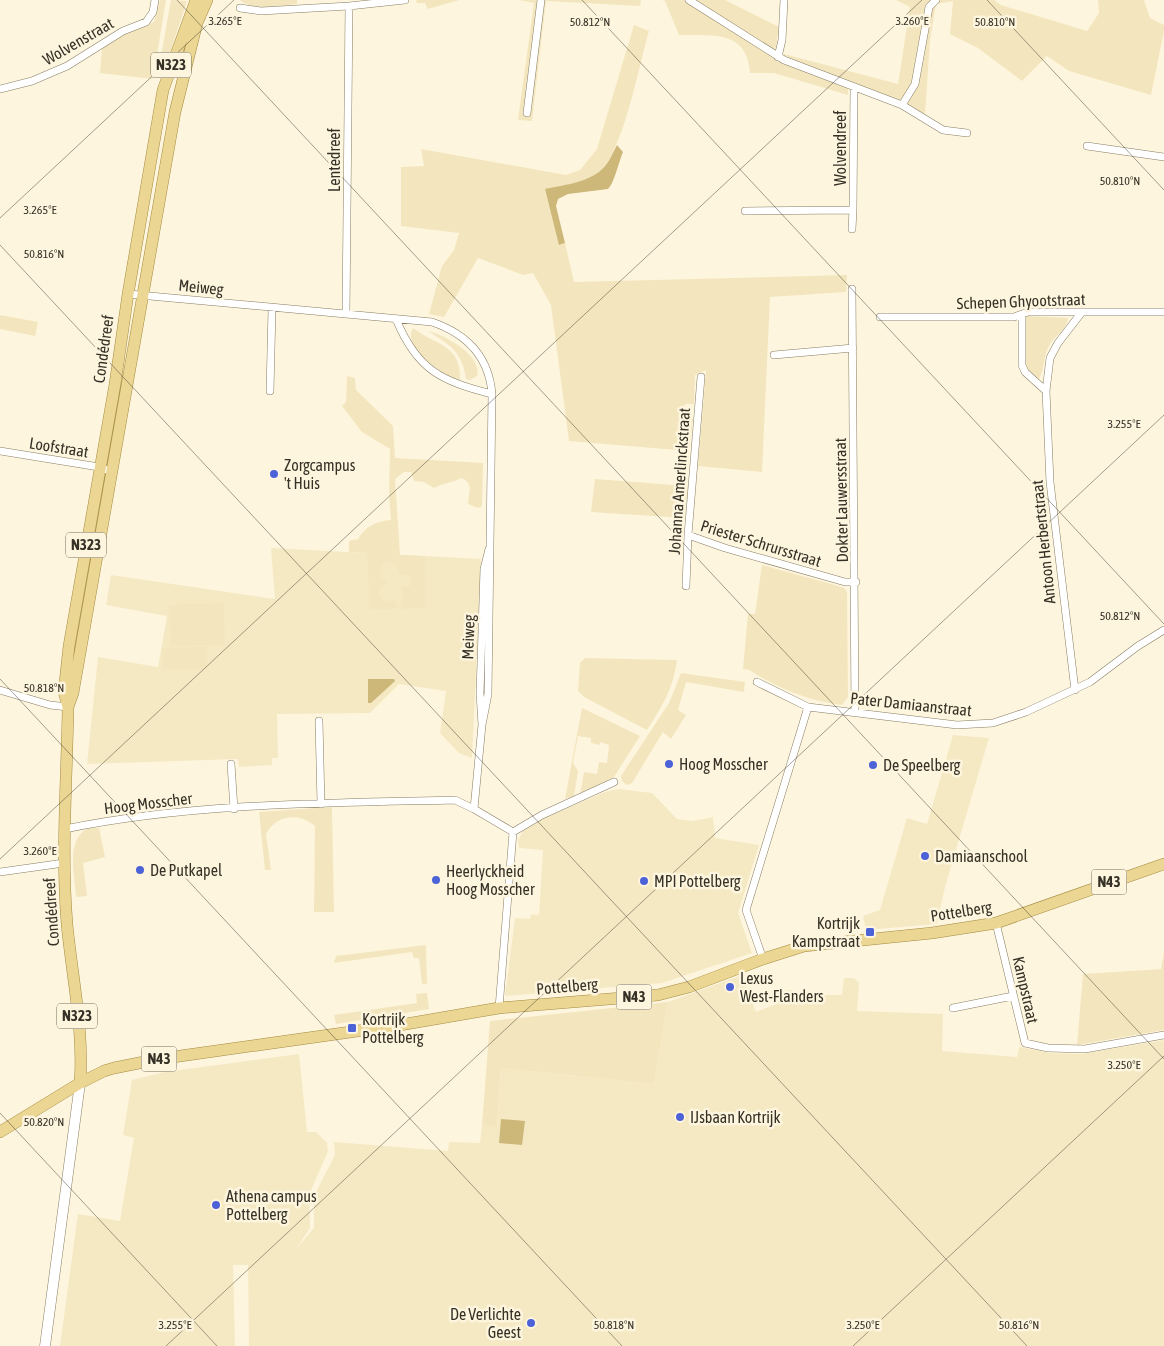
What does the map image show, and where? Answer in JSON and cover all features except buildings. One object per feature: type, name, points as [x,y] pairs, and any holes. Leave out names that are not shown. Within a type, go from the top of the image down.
[{"type":"main road","name":"Condédreef","points":[[80,1084],[82,1059],[68,924],[64,863],[68,707],[64,692],[69,646],[120,356],[128,294],[163,90],[196,0]]},
{"type":"main road","name":"Condédreef","points":[[68,707],[73,693],[184,70],[197,23],[206,0]]},
{"type":"main road","name":"Pottelberg","points":[[80,1084],[104,1071],[159,1059],[395,1026],[498,1008],[658,995],[689,987],[763,959],[804,946],[932,933],[996,923],[1164,864]]},
{"type":"main road","name":"N43","points":[[0,1132],[80,1084]]},
{"type":"street","name":"Wolvenstraat","points":[[0,89],[32,81],[61,69],[123,31],[146,22],[154,12],[155,0]]},
{"type":"street","points":[[240,8],[260,10],[349,6],[405,0]]},
{"type":"street","points":[[527,114],[541,0]]},
{"type":"street","name":"Wolvendreef","points":[[689,0],[778,57],[902,104],[943,130],[967,133]]},
{"type":"street","points":[[778,57],[782,40],[784,0]]},
{"type":"street","points":[[902,104],[915,84],[929,7],[936,0]]},
{"type":"street","name":"Lentedreef","points":[[346,314],[349,6]]},
{"type":"street","name":"Wolvendreef","points":[[852,229],[854,87]]},
{"type":"street","points":[[1087,146],[1164,157]]},
{"type":"street","name":"Wolvendreef","points":[[746,211],[853,210]]},
{"type":"street","name":"Dokter Lauwersstraat","points":[[852,289],[856,582],[855,712]]},
{"type":"street","name":"Meiweg","points":[[128,294],[272,309],[346,314],[440,325],[457,333],[470,343],[489,372],[492,394],[489,549],[484,569],[480,693],[482,726],[474,809]]},
{"type":"street","points":[[270,391],[272,309]]},
{"type":"street","name":"Schepen Ghyootstraat","points":[[880,317],[1014,317],[1028,312],[1164,312]]},
{"type":"street","name":"Antoon Herbertstraat","points":[[1074,690],[1050,482],[1046,392],[1050,358],[1082,312]]},
{"type":"street","points":[[1022,315],[1022,366],[1025,372],[1046,392]]},
{"type":"street","points":[[396,319],[413,353],[433,372],[458,386],[492,394]]},
{"type":"street","points":[[774,355],[853,348]]},
{"type":"street","name":"Johanna Amerlinckstraat","points":[[686,586],[688,535],[701,377]]},
{"type":"street","name":"Loofstraat","points":[[0,451],[100,467],[112,472]]},
{"type":"street","name":"Priester Schrursstraat","points":[[688,535],[845,582],[856,582]]},
{"type":"street","name":"Pater Damiaanstraat","points":[[757,682],[808,707],[978,725],[1010,718],[1090,682],[1138,646],[1164,630]]},
{"type":"street","points":[[0,690],[50,705],[68,707]]},
{"type":"street","points":[[763,959],[746,910],[808,707]]},
{"type":"street","points":[[319,721],[321,804]]},
{"type":"street","points":[[231,764],[234,809]]},
{"type":"street","points":[[498,1008],[513,832],[542,815],[614,782]]},
{"type":"street","name":"Hoog Mosscher","points":[[65,829],[193,811],[321,804],[455,800],[513,832]]},
{"type":"street","points":[[0,872],[64,863]]},
{"type":"street","name":"Kampstraat","points":[[996,923],[1025,1043],[1048,1048],[1085,1049],[1164,1034]]},
{"type":"street","points":[[953,1008],[1013,996]]},
{"type":"street","points":[[45,1346],[80,1084]]},
{"type":"shaded area","points":[[160,0],[166,0],[153,79],[100,73],[102,48],[112,39],[154,22]]},
{"type":"shaded area","points":[[171,0],[187,1],[164,70],[159,68]]},
{"type":"shaded area","points":[[240,0],[297,0],[297,4],[260,7],[246,4]]},
{"type":"shaded area","points":[[416,0],[459,0],[428,9],[425,3],[417,3]]},
{"type":"shaded area","points":[[519,0],[641,0],[640,6],[546,1],[532,121],[518,120],[534,3]]},
{"type":"shaded area","points":[[662,0],[725,0],[779,27],[776,47],[770,56],[778,62],[784,54],[898,84],[910,7],[896,0],[994,0],[1001,5],[1087,31],[1099,13],[1098,0],[1144,0],[1150,18],[1164,25],[1164,31],[1151,95],[1069,71],[1047,56],[1022,81],[978,48],[950,34],[953,1],[936,4],[930,40],[925,114],[848,81],[848,95],[774,73],[750,73],[747,59],[742,49],[735,42],[715,36],[679,35],[665,1]]},
{"type":"shaded area","points":[[634,25],[649,31],[630,106],[608,161],[600,171],[588,178],[545,190],[560,245],[565,243],[574,282],[847,275],[846,292],[770,297],[762,472],[698,466],[706,370],[695,375],[694,404],[685,404],[684,418],[693,419],[689,451],[569,441],[551,305],[533,273],[523,275],[478,258],[444,317],[429,314],[442,266],[454,250],[459,233],[401,226],[401,167],[424,166],[421,149],[566,175],[580,170],[597,149]]},
{"type":"shaded area","points":[[617,145],[623,152],[608,189],[568,194],[558,199],[556,206],[565,243],[559,245],[545,189],[577,182],[593,176],[605,166]]},
{"type":"shaded area","points":[[0,315],[38,322],[35,336],[0,329]]},
{"type":"shaded area","points":[[1026,316],[1068,318],[1063,329],[1048,348],[1039,379],[1026,368]]},
{"type":"shaded area","points":[[413,328],[446,347],[452,353],[457,360],[460,381],[435,367],[418,352],[411,336]]},
{"type":"shaded area","points":[[428,331],[443,336],[461,347],[474,361],[477,368],[477,376],[470,380],[466,379],[458,355],[443,340]]},
{"type":"shaded area","points":[[347,376],[355,378],[356,390],[393,426],[395,458],[483,463],[482,506],[478,508],[468,504],[470,489],[468,483],[461,478],[434,488],[424,482],[414,481],[411,472],[404,472],[395,479],[400,555],[425,556],[426,608],[401,609],[403,595],[401,587],[408,587],[411,584],[411,577],[399,574],[397,565],[389,561],[383,562],[379,568],[380,576],[388,583],[381,587],[379,594],[384,602],[396,601],[396,609],[370,609],[367,553],[349,552],[349,541],[358,539],[372,525],[391,520],[389,493],[390,449],[362,432],[342,406],[346,402]]},
{"type":"shaded area","points":[[595,479],[688,486],[685,518],[591,512]]},
{"type":"shaded area","points":[[271,548],[481,559],[472,758],[459,753],[440,733],[446,691],[399,684],[370,713],[277,714],[278,758],[272,758],[272,765],[239,767],[238,759],[87,764],[98,657],[158,667],[167,616],[106,605],[111,575],[275,599]]},
{"type":"shaded area","points":[[762,565],[835,585],[844,588],[847,592],[848,697],[842,705],[793,693],[749,670],[743,669],[748,614],[755,614]]},
{"type":"shaded area","points":[[224,603],[225,645],[171,646],[169,605]]},
{"type":"shaded area","points":[[206,647],[207,669],[163,669],[162,648]]},
{"type":"shaded area","points":[[585,658],[677,660],[673,680],[658,713],[647,730],[584,697],[578,691],[580,663]]},
{"type":"shaded area","points":[[681,673],[745,682],[744,692],[686,682],[678,710],[686,715],[671,739],[663,732],[632,783],[627,785],[622,781],[621,776],[669,703]]},
{"type":"shaded area","points":[[368,679],[394,679],[395,681],[371,703],[368,703]]},
{"type":"shaded area","points":[[582,708],[640,736],[614,777],[580,795],[584,772],[597,774],[599,762],[607,763],[609,745],[600,742],[600,745],[591,743],[591,738],[578,736],[573,763],[578,771],[574,796],[565,799]]},
{"type":"shaded area","name":"Damiaanschool","points":[[953,735],[989,738],[945,887],[937,924],[866,930],[863,916],[880,910],[907,818],[927,824]]},
{"type":"shaded area","name":"MPI Pottelberg","points":[[619,789],[652,793],[677,819],[693,821],[713,817],[715,838],[759,845],[738,913],[752,953],[662,983],[505,996],[515,918],[530,919],[531,914],[539,915],[543,850],[519,848],[518,840],[523,831],[540,820],[605,792]]},
{"type":"shaded area","points":[[332,807],[334,912],[314,912],[315,826],[295,817],[282,819],[270,828],[266,834],[271,870],[265,870],[259,812]]},
{"type":"shaded area","points":[[88,828],[99,828],[105,857],[83,863],[87,896],[76,897],[73,869],[74,850],[76,841]]},
{"type":"shaded area","points":[[426,945],[427,984],[422,984],[419,958],[414,958],[412,952],[334,963],[336,956]]},
{"type":"shaded area","points":[[1164,953],[1164,1030],[1077,1045],[1083,974],[1161,969]]},
{"type":"shaded area","points":[[742,975],[756,1012],[786,1000],[786,990],[793,990],[794,997],[800,994],[822,1001],[822,995],[842,995],[844,978],[854,978],[859,983],[857,1011],[943,1014],[942,1051],[1017,1057],[1019,1047],[1050,1053],[1081,1054],[1164,1040],[1164,1346],[249,1346],[248,1263],[247,1265],[233,1265],[235,1346],[60,1346],[78,1214],[120,1221],[134,1138],[123,1135],[132,1080],[165,1072],[299,1054],[307,1132],[316,1132],[327,1143],[328,1151],[309,1195],[310,1228],[296,1249],[314,1228],[314,1196],[335,1155],[334,1142],[448,1151],[449,1142],[480,1143],[482,1125],[497,1127],[501,1068],[654,1084],[668,1002]]},
{"type":"shaded area","points":[[427,993],[429,1009],[336,1024],[334,1015],[417,1003],[416,994]]},
{"type":"shaded area","points":[[668,1002],[654,1084],[501,1068],[497,1127],[482,1125],[490,1021]]},
{"type":"shaded area","points":[[501,1119],[525,1121],[522,1145],[499,1143]]},
{"type":"place","name":"Zorgcampus 't Huis","points":[[274,474]]},
{"type":"place","name":"Hoog Mosscher","points":[[669,764]]},
{"type":"place","name":"De Speelberg","points":[[873,765]]},
{"type":"place","name":"Damiaanschool","points":[[925,856]]},
{"type":"place","name":"De Putkapel","points":[[140,870]]},
{"type":"place","name":"Heerlyckheid Hoog Mosscher","points":[[436,880]]},
{"type":"place","name":"MPI Pottelberg","points":[[644,881]]},
{"type":"place","name":"Kortrijk Kampstraat","points":[[870,932]]},
{"type":"place","name":"Lexus West-Flanders","points":[[730,987]]},
{"type":"place","name":"Kortrijk Pottelberg","points":[[352,1028]]},
{"type":"place","name":"IJsbaan Kortrijk","points":[[680,1117]]},
{"type":"place","name":"Athena campus Pottelberg","points":[[216,1205]]},
{"type":"place","name":"De Verlichte Geest","points":[[531,1323]]}]
